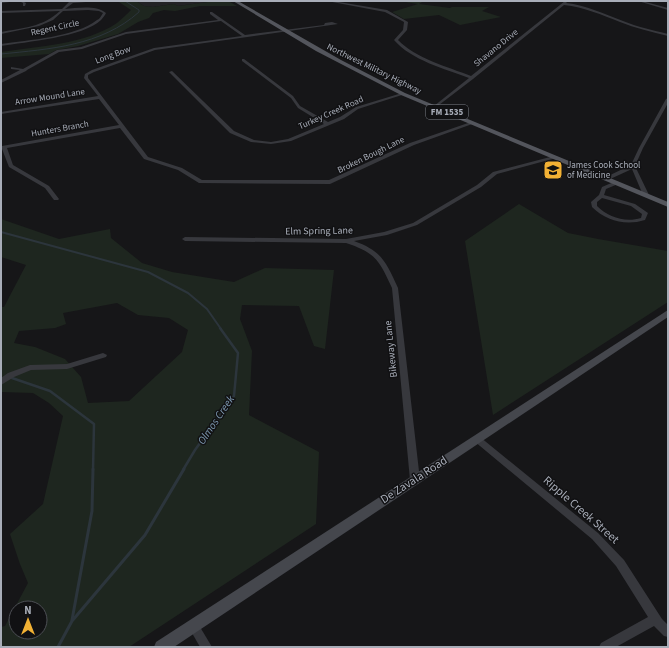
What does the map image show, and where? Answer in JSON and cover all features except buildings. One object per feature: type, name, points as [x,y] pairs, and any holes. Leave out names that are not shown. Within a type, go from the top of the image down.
[{"type":"main road","name":"Northwest Military Highway","points":[[235,1],[336,61],[404,94],[668,204]]},
{"type":"main road","name":"De Zavala Road","points":[[161,647],[668,313]]},
{"type":"street","points":[[1,2],[19,1],[25,3],[24,5]]},
{"type":"street","points":[[60,1],[98,1]]},
{"type":"street","points":[[62,9],[72,2],[86,1]]},
{"type":"street","points":[[328,1],[389,12],[406,22],[404,30],[396,40],[403,48],[420,57],[472,78]]},
{"type":"street","points":[[639,1],[668,9]]},
{"type":"street","points":[[1,33],[45,23],[53,19],[58,10],[66,2]]},
{"type":"street","points":[[565,2],[607,15],[622,22],[668,35]]},
{"type":"street","name":"Shavano Drive","points":[[435,107],[565,2]]},
{"type":"street","points":[[1,12],[58,10],[65,7]]},
{"type":"street","name":"Regent Circle","points":[[1,45],[73,32],[90,26],[105,15],[103,11],[94,9],[58,10]]},
{"type":"street","points":[[211,13],[244,36]]},
{"type":"street","points":[[1,82],[58,52],[81,48],[126,33],[222,20]]},
{"type":"street","name":"Long Bow","points":[[201,182],[180,169],[146,158],[86,78],[86,75],[93,70],[150,50],[326,25]]},
{"type":"street","points":[[243,60],[292,97],[299,107],[328,124]]},
{"type":"street","points":[[12,68],[25,70]]},
{"type":"street","name":"Turkey Creek Road","points":[[171,72],[232,132],[253,141],[280,142],[342,118],[357,108],[404,94]]},
{"type":"street","name":"Arrow Mound Lane","points":[[1,113],[101,97]]},
{"type":"street","points":[[606,179],[633,166],[641,148],[668,99]]},
{"type":"street","name":"Broken Bough Lane","points":[[201,182],[330,182],[412,144],[473,123]]},
{"type":"street","name":"Hunters Branch","points":[[2,147],[122,126]]},
{"type":"street","points":[[2,147],[11,166],[47,187],[56,199]]},
{"type":"street","name":"Elm Spring Lane","points":[[185,239],[346,241],[385,234],[406,228],[479,186],[495,173],[554,157]]},
{"type":"street","points":[[633,166],[646,195]]},
{"type":"street","points":[[602,194],[636,206],[645,213],[645,217],[638,221],[630,222],[608,216],[597,210],[594,206],[594,202],[602,194],[618,184]]},
{"type":"street","name":"Bikeway Lane","points":[[346,241],[371,250],[376,254],[382,262],[395,288],[415,480]]},
{"type":"street","points":[[1,382],[11,375],[30,368],[61,367],[103,355]]},
{"type":"street","name":"Ripple Creek Street","points":[[477,439],[595,536],[620,563],[655,619],[668,632]]},
{"type":"street","points":[[605,647],[655,619]]},
{"type":"street","points":[[192,626],[206,647]]},
{"type":"shaded area","points":[[109,1],[136,1],[144,6],[153,7],[174,4],[178,6],[215,1],[228,1],[237,6],[200,6],[175,11],[164,10],[153,13],[149,18],[138,22],[118,34],[78,46],[56,50],[49,54],[1,58],[1,52],[61,44],[90,36],[117,23],[131,10],[119,2]]},
{"type":"shaded area","points":[[136,1],[215,1],[178,6],[174,4],[153,7],[144,6]]},
{"type":"shaded area","points":[[399,1],[422,2],[419,4],[450,8],[489,7],[482,11],[501,17],[460,25],[439,15],[404,19],[392,12],[418,4]]},
{"type":"shaded area","points":[[519,204],[568,233],[668,251],[668,302],[493,415],[465,241]]},
{"type":"shaded area","points":[[1,219],[59,239],[110,229],[111,238],[142,263],[172,272],[234,282],[265,268],[334,270],[325,349],[314,346],[299,306],[242,305],[240,319],[252,351],[249,415],[319,452],[316,524],[129,647],[1,647],[1,627],[5,626],[8,620],[8,640],[48,640],[48,600],[19,600],[28,583],[10,534],[43,504],[63,416],[49,403],[33,393],[1,392],[1,307],[4,307],[26,265],[1,257]],"holes":[[[117,303],[138,315],[169,318],[188,330],[182,352],[129,401],[88,403],[81,377],[65,359],[35,347],[14,343],[19,331],[55,328],[66,324],[63,313]]]},
{"type":"waterway","points":[[1,54],[38,50],[74,44],[92,39],[124,23],[139,12],[139,10],[125,1]]},
{"type":"waterway","name":"Olmos Creek","points":[[1,232],[148,272],[188,293],[207,309],[221,329]]},
{"type":"waterway","name":"Olmos Creek","points":[[183,470],[195,450],[234,396],[238,353],[220,328]]},
{"type":"waterway","points":[[12,378],[50,391],[94,424],[93,470]]},
{"type":"waterway","points":[[72,620],[92,511],[93,469]]},
{"type":"waterway","name":"Olmos Creek","points":[[58,647],[72,621],[145,535],[184,469]]},
{"type":"place","name":"James Cook School of Medicine","points":[[553,170]]}]
